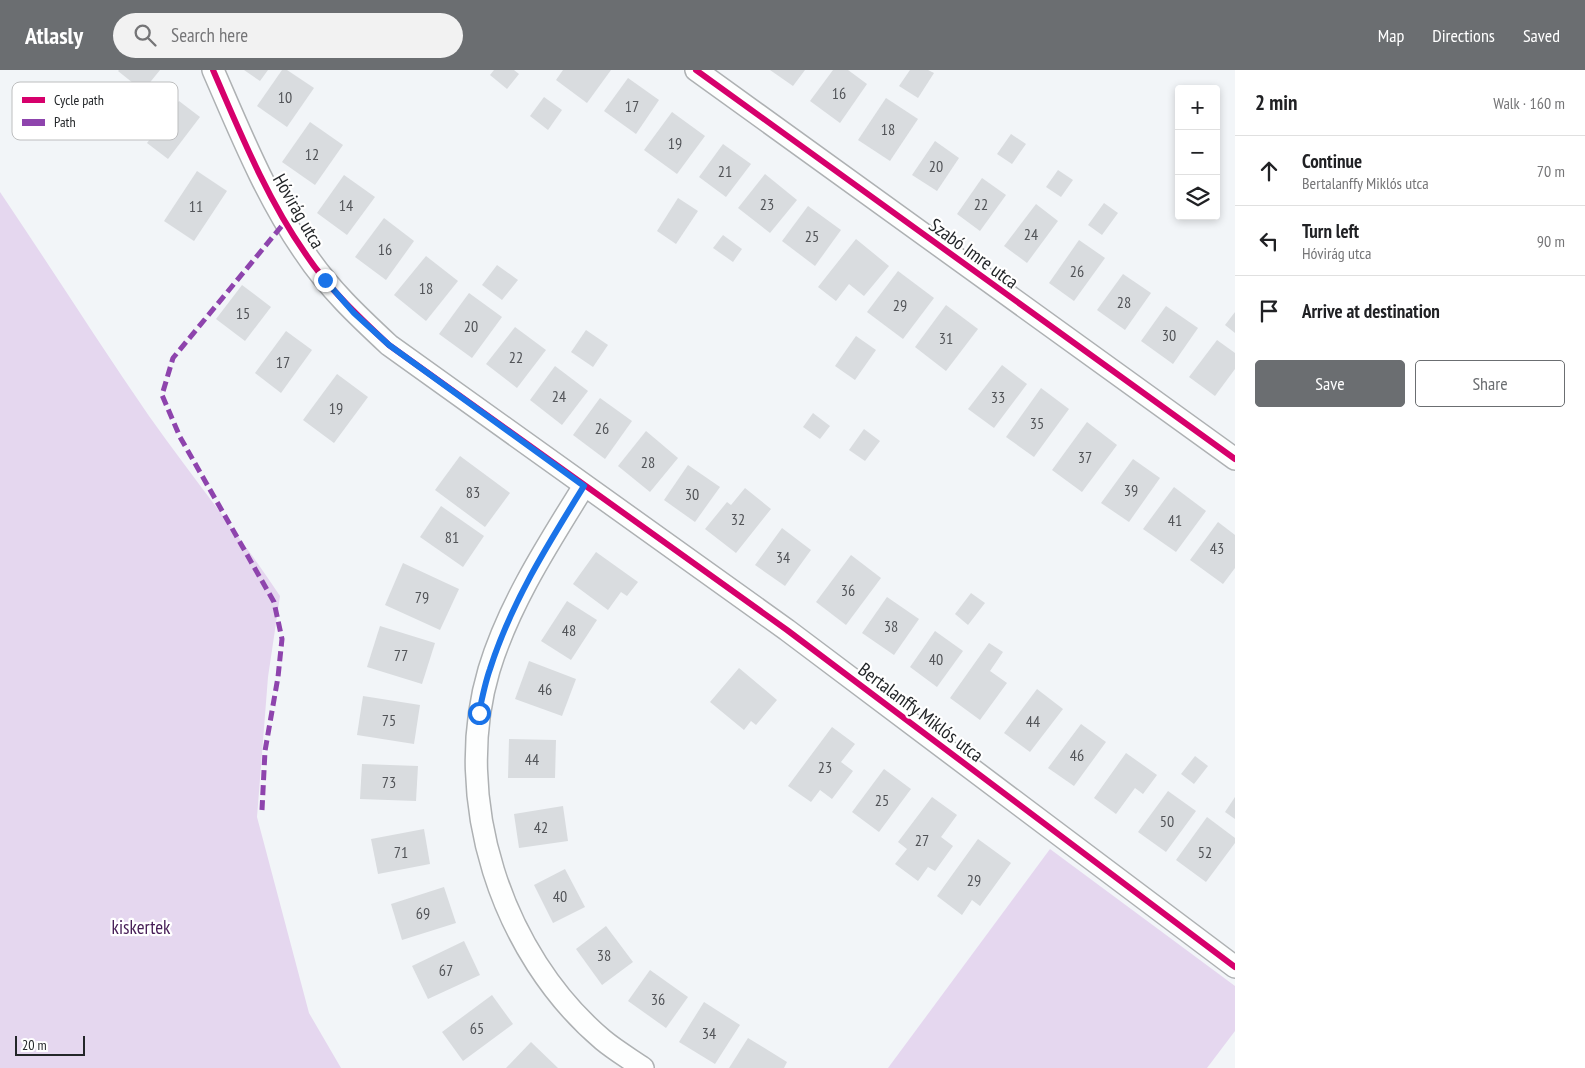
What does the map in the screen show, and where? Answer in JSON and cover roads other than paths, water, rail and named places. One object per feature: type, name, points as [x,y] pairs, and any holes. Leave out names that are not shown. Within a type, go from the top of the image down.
[{"type":"street","name":"Hóvirág utca","points":[[213,70],[265,185],[285,222],[305,254],[349,307],[389,345],[584,486]]},
{"type":"street","name":"Szabó Imre utca","points":[[696,70],[1235,459]]},
{"type":"street","name":"Bertalanffy Miklós utca","points":[[584,486],[787,630],[1235,967]]},
{"type":"street","points":[[584,486],[533,573],[509,620],[490,669],[479,713],[476,756],[478,796],[486,841],[496,877],[511,917],[526,947],[549,981],[574,1011],[603,1040],[643,1068]]},
{"type":"park label","name":"kiskertek","points":[[141,927]]}]
